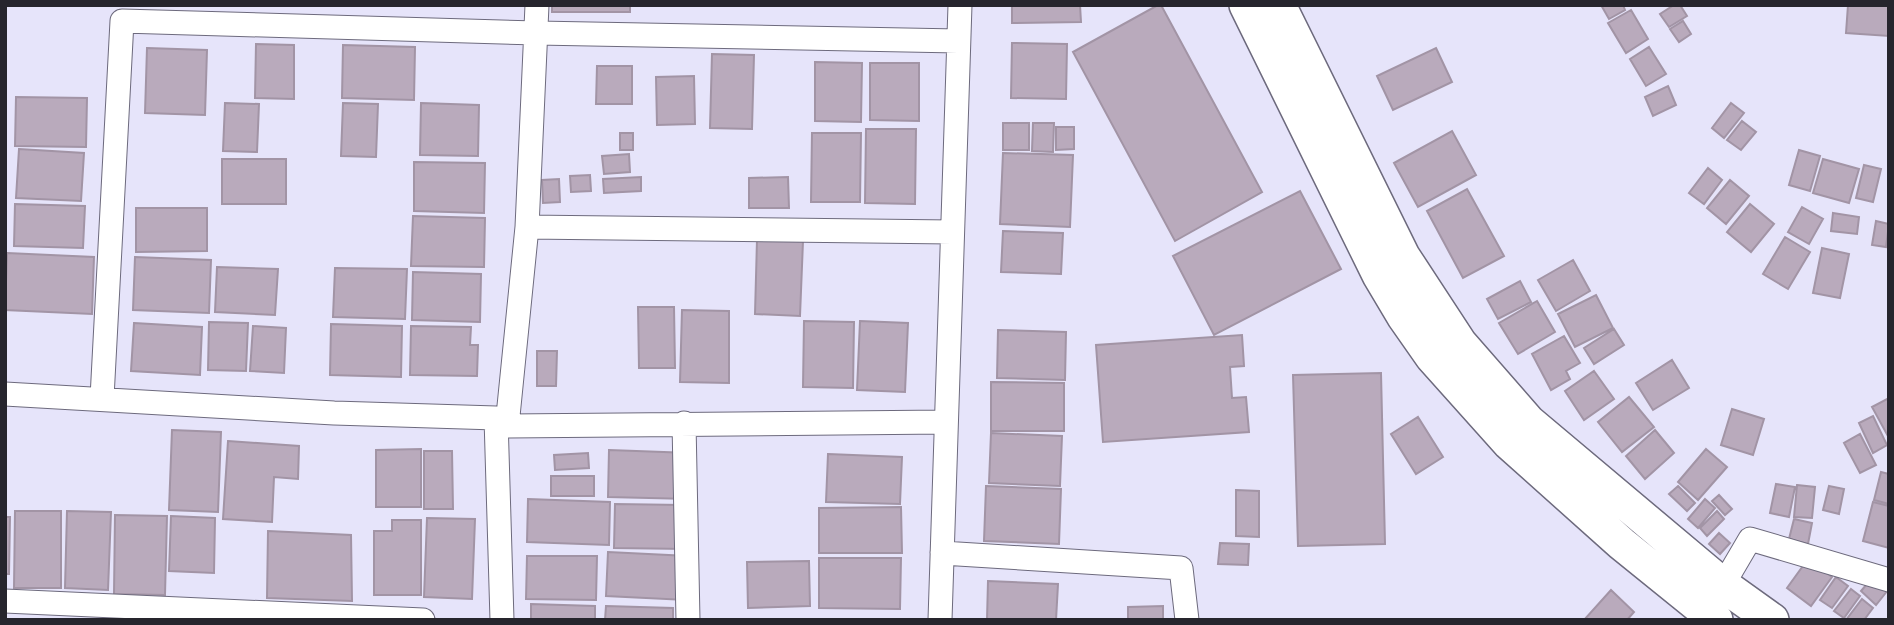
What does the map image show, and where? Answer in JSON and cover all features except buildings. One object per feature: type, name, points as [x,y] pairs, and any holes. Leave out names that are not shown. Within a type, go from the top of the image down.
[{"type":"main road","points":[[1245,5],[1379,275],[1432,357],[1509,443],[1622,544],[1716,620]]},
{"type":"main road","points":[[1279,5],[1403,256],[1460,343],[1529,422],[1723,585],[1772,620]]},
{"type":"street","points":[[502,620],[501,422],[527,227],[537,5]]},
{"type":"street","points":[[940,620],[960,5]]},
{"type":"street","points":[[102,398],[122,21],[131,13],[537,33],[958,41]]},
{"type":"street","points":[[527,227],[952,232]]},
{"type":"street","points":[[5,394],[501,422],[945,422]]},
{"type":"street","points":[[684,423],[688,620]]},
{"type":"street","points":[[1723,585],[1751,540],[1889,580]]},
{"type":"street","points":[[942,553],[1181,568],[1188,620]]},
{"type":"street","points":[[5,601],[423,620]]}]
